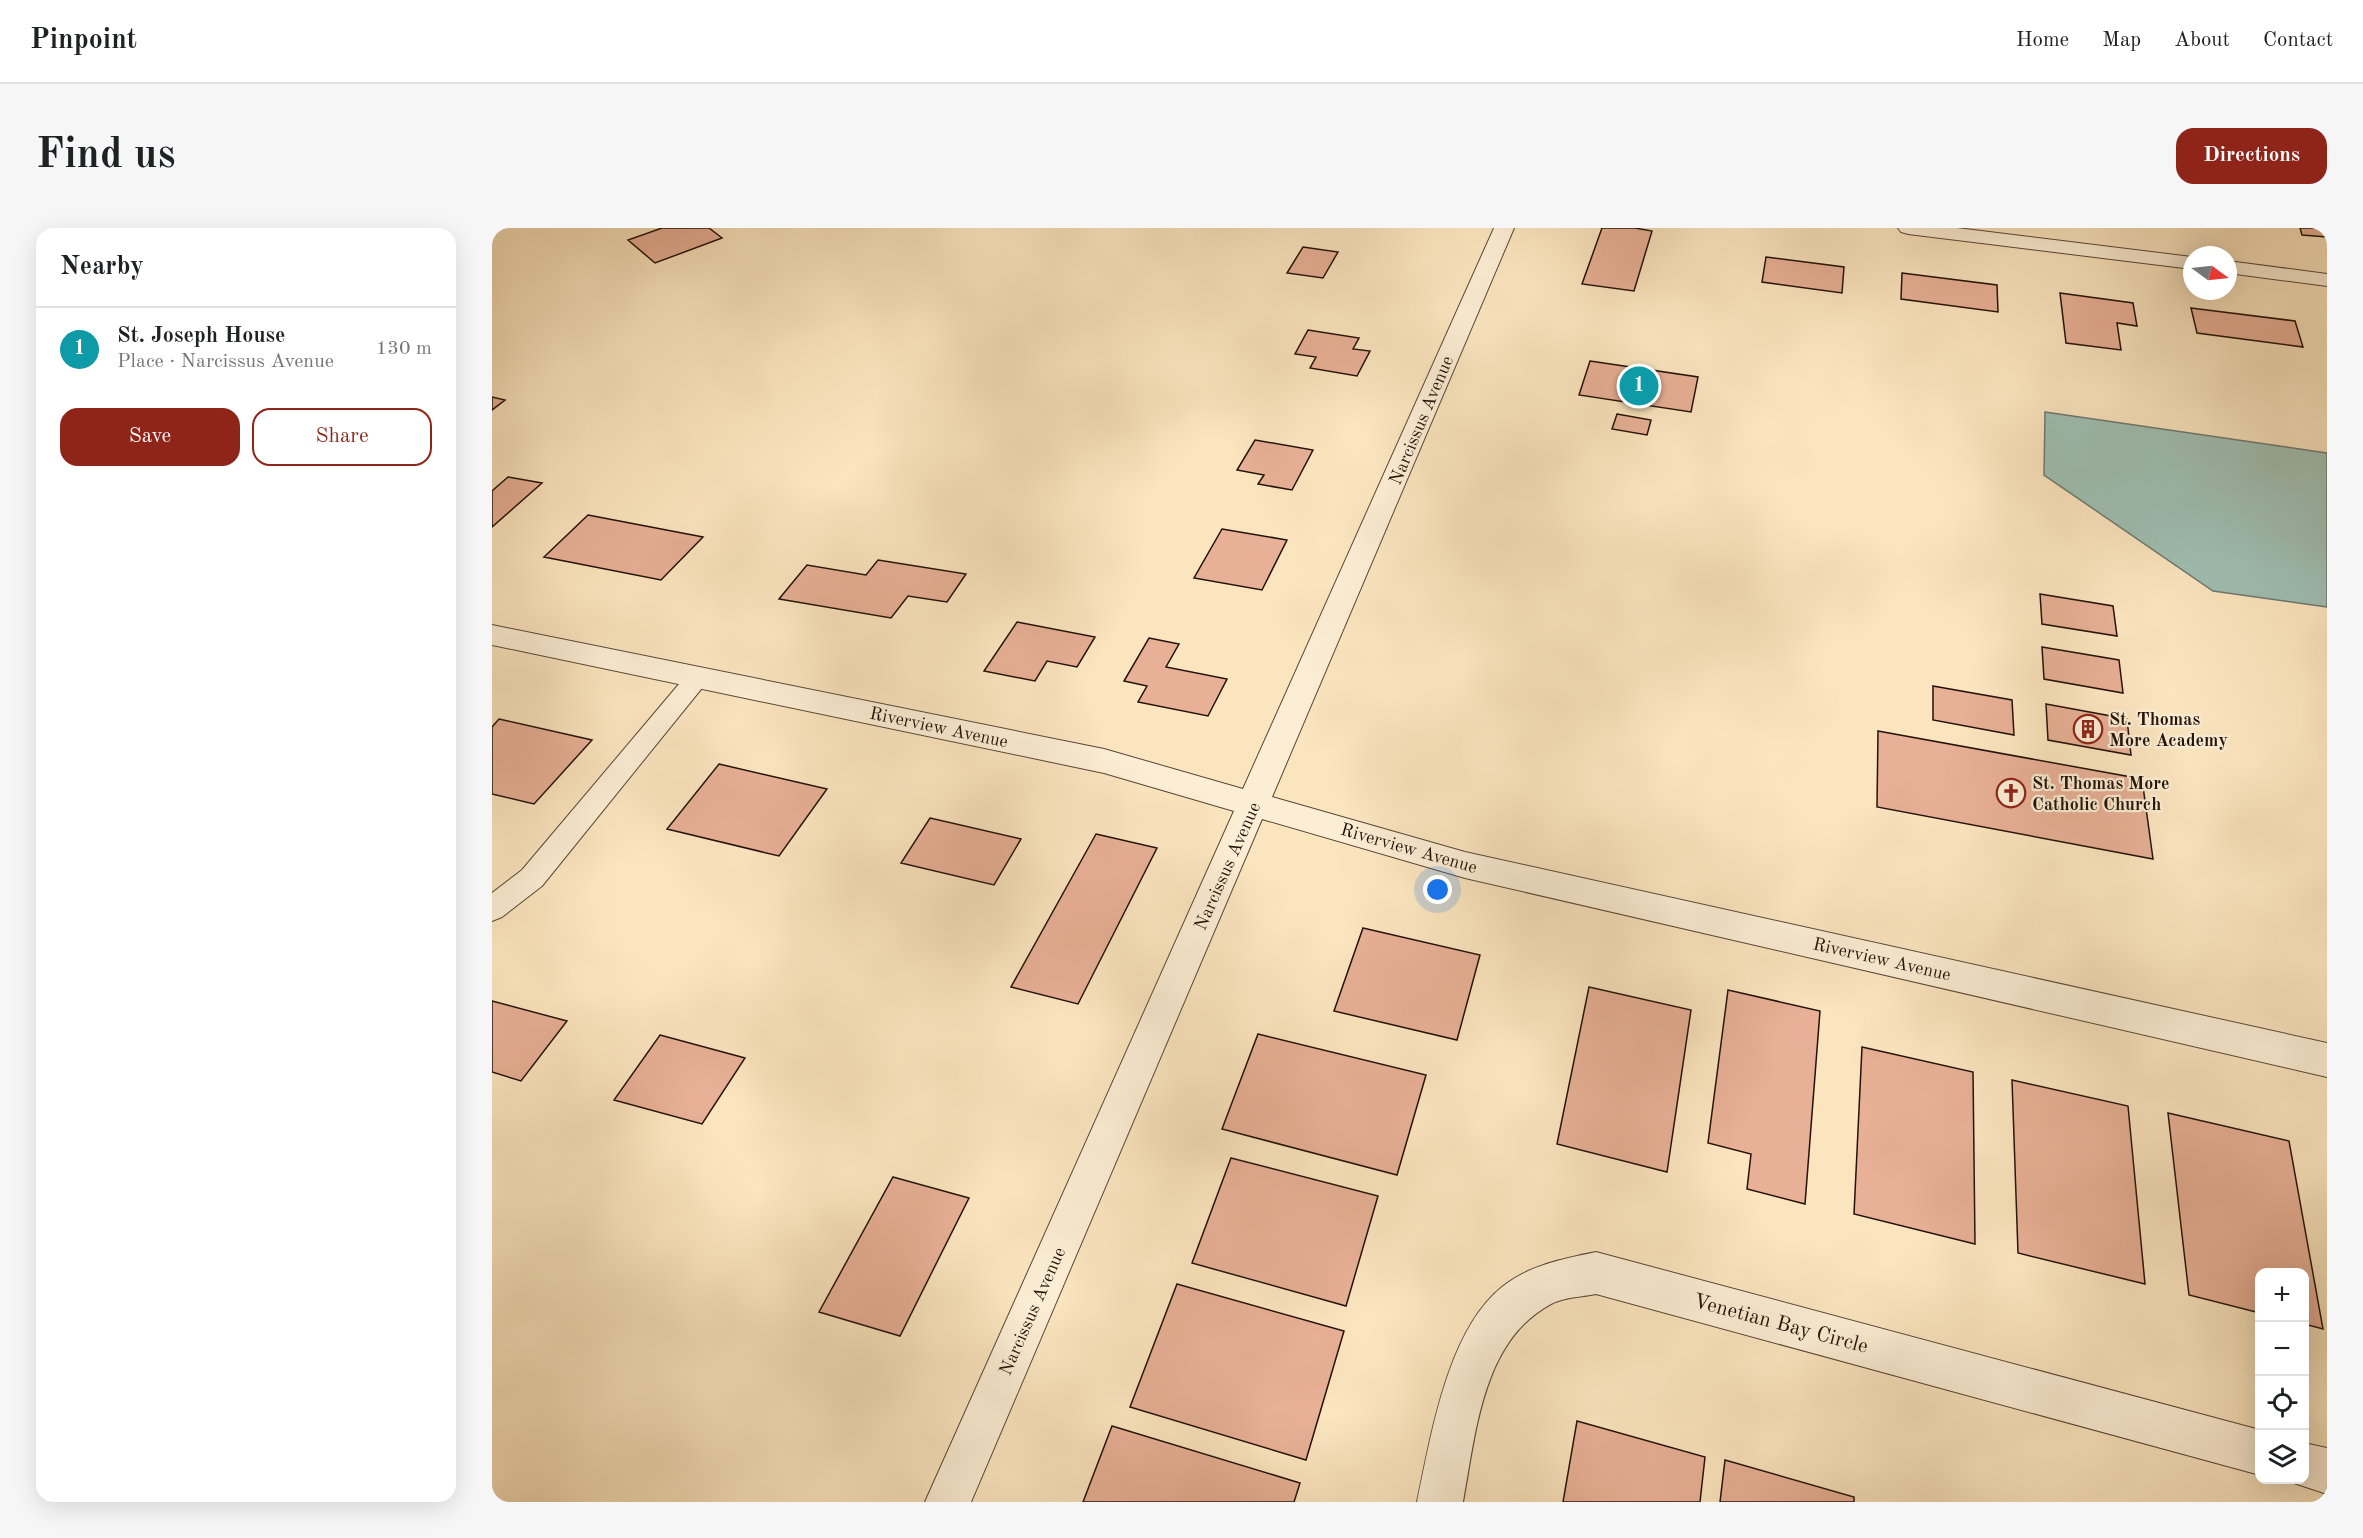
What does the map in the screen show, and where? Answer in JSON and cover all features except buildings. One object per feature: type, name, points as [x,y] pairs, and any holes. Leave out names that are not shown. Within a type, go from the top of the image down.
[{"type":"street","name":"Narcissus Avenue","points":[[948,1502],[1504,228]]},
{"type":"street","points":[[1908,228],[2183,262]]},
{"type":"street","points":[[2237,268],[2327,279]]},
{"type":"street","name":"Riverview Avenue","points":[[492,635],[1104,761],[1465,865],[2327,1060]]},
{"type":"street","name":"Venetian Bay Circle","points":[[1440,1502],[1459,1415],[1481,1346],[1510,1305],[1542,1285],[1596,1273],[2255,1452]]},
{"type":"street","points":[[2309,1466],[2327,1471]]},
{"type":"lane","points":[[492,909],[532,878],[698,677]]},
{"type":"shaded area","points":[[2045,412],[2327,453],[2327,607],[2213,591],[2044,475]]},
{"type":"place","name":"St. Joseph House","points":[[1639,386]]},
{"type":"place","name":"St. Thomas More Academy","points":[[2088,729]]},
{"type":"place","name":"St. Thomas More Catholic Church","points":[[2011,793]]}]
